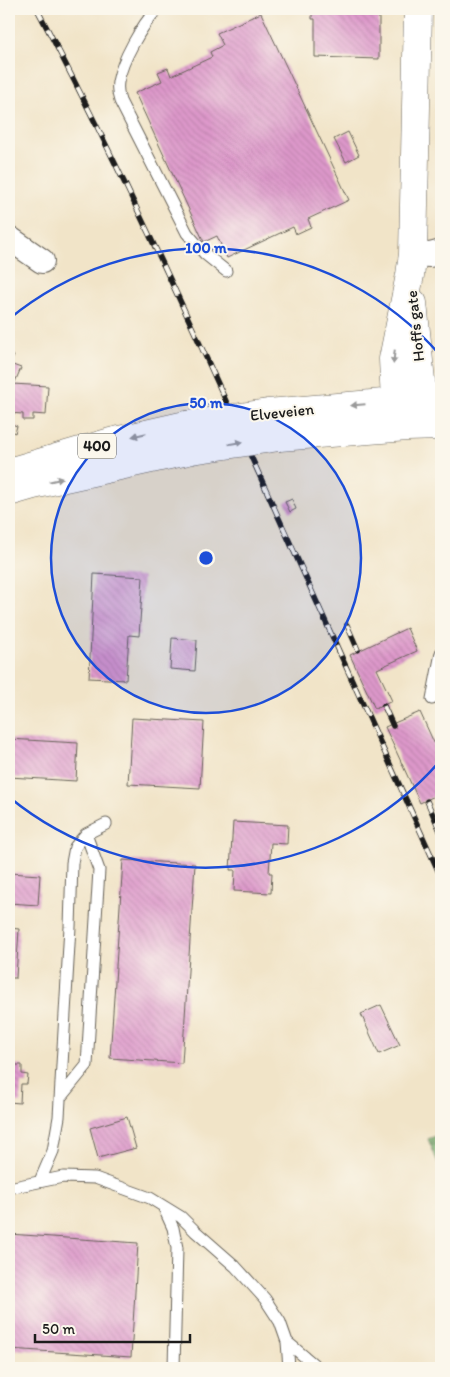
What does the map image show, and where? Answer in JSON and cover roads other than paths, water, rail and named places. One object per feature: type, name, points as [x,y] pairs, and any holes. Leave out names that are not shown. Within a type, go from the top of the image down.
[{"type":"main road","name":"Hoffs gate","points":[[418,9],[412,265],[432,400]]},
{"type":"main road","name":"Hoffs gate","points":[[407,427],[395,402],[393,359],[412,265]]},
{"type":"main road","name":"Elveveien","points":[[9,472],[111,442],[189,437],[274,425],[395,402],[432,400]]},
{"type":"main road","points":[[407,427],[432,400]]},
{"type":"main road","name":"Elveveien","points":[[274,425],[441,426]]},
{"type":"main road","name":"Elveveien","points":[[9,492],[189,437]]},
{"type":"street","points":[[9,238],[42,261]]},
{"type":"street","points":[[412,265],[430,254],[441,252]]},
{"type":"lane","points":[[157,9],[136,39],[122,68],[117,91],[120,101],[187,234],[205,254],[226,271]]},
{"type":"lane","points":[[432,699],[441,653]]},
{"type":"lane","points":[[40,1182],[53,1151],[59,1117],[72,863],[75,847],[86,834],[106,824]]},
{"type":"lane","points":[[60,1098],[87,1065],[99,870],[86,834]]},
{"type":"lane","points":[[9,1188],[63,1177],[96,1178],[150,1198],[181,1217],[195,1232],[235,1266],[265,1299],[280,1322],[287,1342],[289,1368]]},
{"type":"lane","points":[[163,1206],[173,1228],[176,1248],[174,1368]]},
{"type":"lane","points":[[287,1342],[318,1368]]},
{"type":"railway","points":[[37,9],[89,110],[163,265],[441,877]]},
{"type":"railway","points":[[347,625],[358,650]]},
{"type":"railway","points":[[384,706],[393,726]]},
{"type":"railway","points":[[427,801],[441,833]]}]
